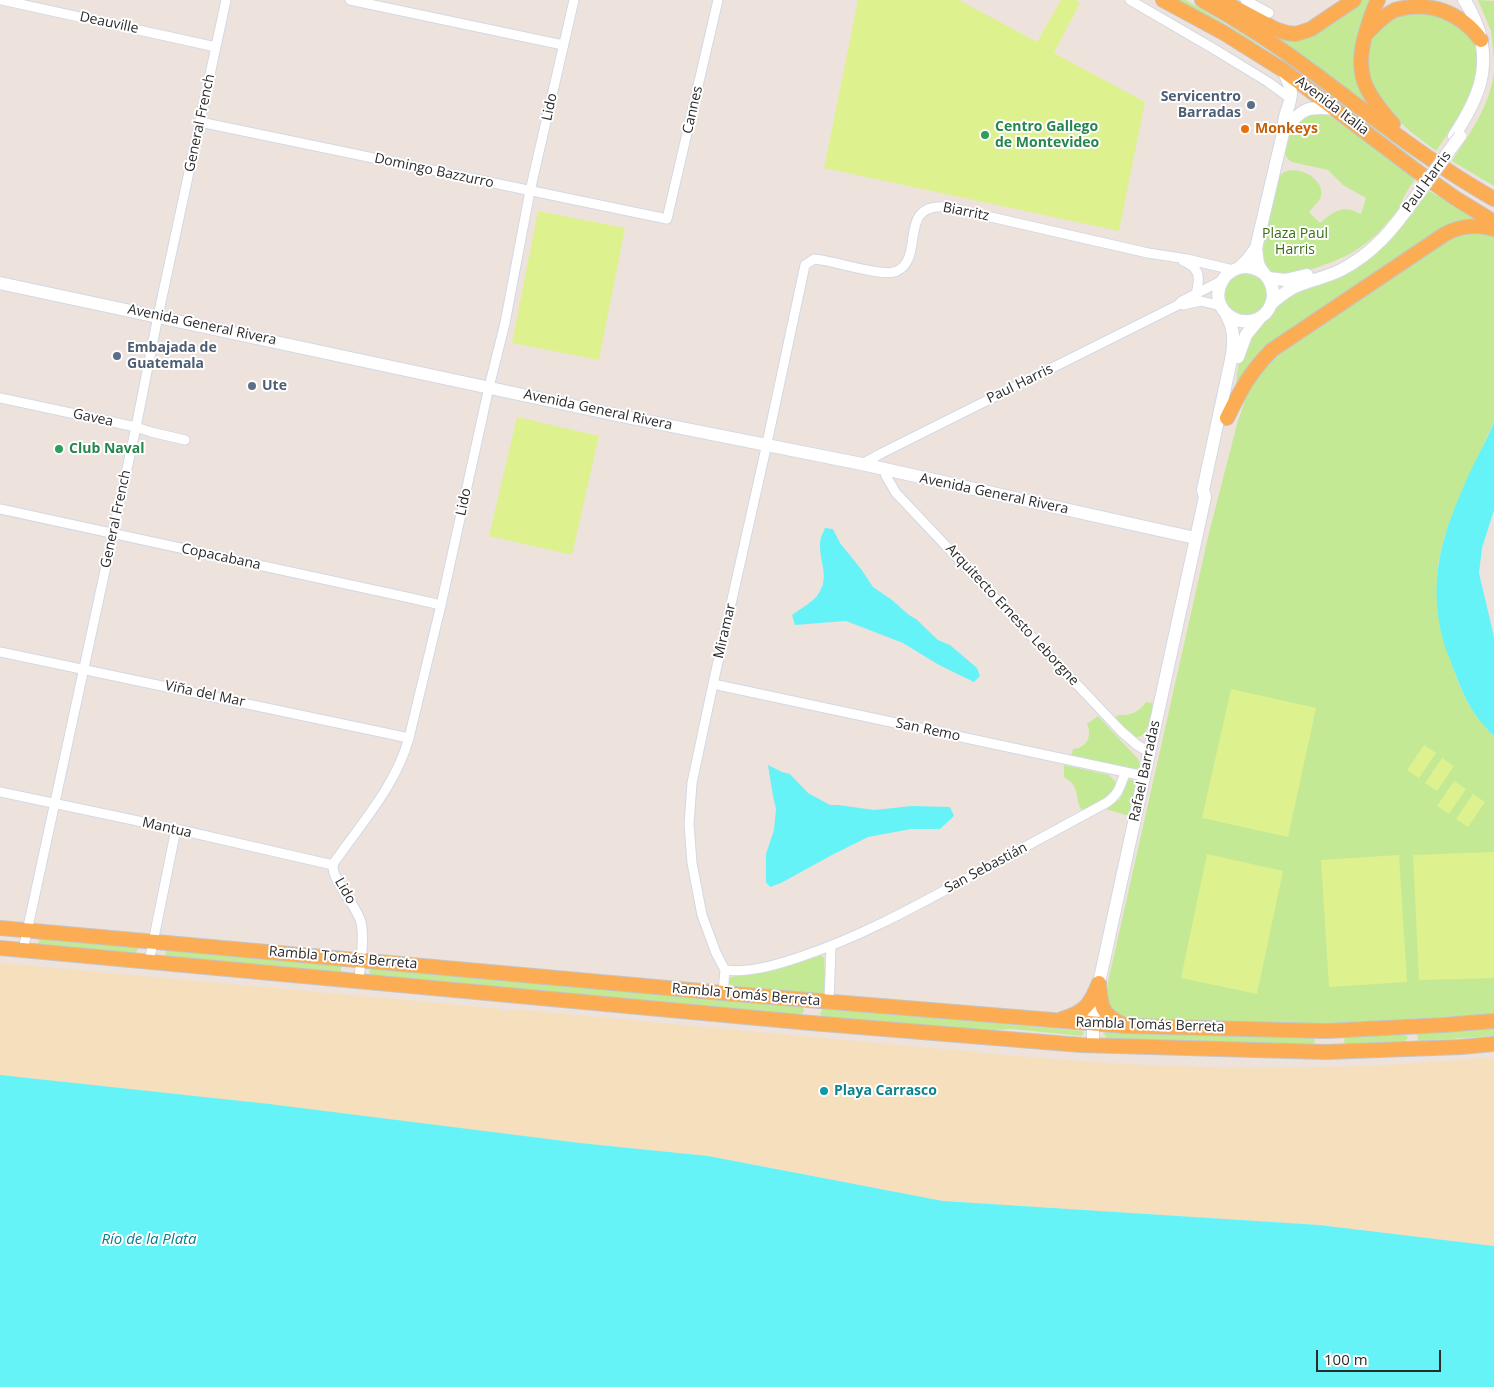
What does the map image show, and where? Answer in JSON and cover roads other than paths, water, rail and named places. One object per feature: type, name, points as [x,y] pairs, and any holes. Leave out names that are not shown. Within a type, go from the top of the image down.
[{"type":"main road","name":"Avenida Italia","points":[[1163,0],[1224,33],[1283,70],[1414,169],[1455,198],[1494,222]]},
{"type":"main road","name":"Avenida Italia","points":[[1202,0],[1266,39],[1398,135],[1468,184],[1494,199]]},
{"type":"main road","points":[[1220,0],[1275,29],[1296,34],[1311,29],[1354,0]]},
{"type":"main road","points":[[1378,0],[1365,34],[1360,63],[1363,79],[1372,99],[1394,125],[1398,135]]},
{"type":"main road","name":"Paul Harris","points":[[1457,136],[1471,108],[1481,82],[1484,67],[1481,40],[1473,15],[1464,0]]},
{"type":"main road","name":"Paul Harris","points":[[1272,303],[1289,290],[1325,277],[1357,261],[1384,239],[1471,119],[1486,81],[1488,51],[1483,27],[1470,0]]},
{"type":"main road","points":[[1365,34],[1386,15],[1396,9],[1406,5],[1426,4],[1441,6],[1455,13],[1474,30],[1481,40]]},
{"type":"main road","points":[[1272,303],[1273,290],[1259,267],[1256,248],[1284,129],[1283,122],[1290,98],[1290,88],[1283,70]]},
{"type":"main road","points":[[1290,98],[1299,107],[1306,109],[1335,109]]},
{"type":"main road","points":[[1284,129],[1306,109]]},
{"type":"main road","name":"Paul Harris","points":[[1265,275],[1285,280],[1296,278],[1323,271],[1353,257],[1380,236],[1413,197]]},
{"type":"main road","points":[[1227,418],[1252,371],[1272,350],[1445,234],[1459,228],[1474,226],[1494,229]]},
{"type":"main road","points":[[1221,282],[1226,275],[1248,259],[1256,248]]},
{"type":"main road","points":[[1236,268],[1252,267],[1265,275]]},
{"type":"main road","name":"Rafael Barradas","points":[[1093,1045],[1093,1024],[1099,983],[1205,498],[1204,490],[1233,344],[1234,331],[1218,298],[1221,282]]},
{"type":"main road","name":"Avenida General Rivera","points":[[0,283],[621,416],[862,464],[1195,538]]},
{"type":"main road","name":"Rafael Barradas","points":[[1205,498],[1210,492],[1227,418],[1240,348],[1249,330],[1269,309],[1272,303]]},
{"type":"main road","points":[[1224,310],[1239,321],[1253,321],[1259,318]]},
{"type":"main road","name":"Rambla Tomás Berreta","points":[[0,928],[814,1001],[1125,1026],[1326,1031],[1494,1021]]},
{"type":"main road","name":"Rambla Tomás Berreta","points":[[0,948],[811,1023],[1093,1045],[1326,1052],[1494,1044]]},
{"type":"main road","points":[[1058,1021],[1082,1011],[1094,995],[1099,983]]},
{"type":"main road","points":[[1099,983],[1103,1011],[1111,1019],[1125,1026]]},
{"type":"main road","points":[[811,1023],[814,1001]]},
{"type":"main road","points":[[986,1038],[1016,1033],[1082,1037],[1093,1024]]},
{"type":"main road","points":[[1412,1027],[1414,1049]]},
{"type":"main road","points":[[1326,1031],[1326,1052]]},
{"type":"street","name":"Deauville","points":[[2,0],[216,47]]},
{"type":"street","name":"General French","points":[[23,950],[226,0]]},
{"type":"street","points":[[350,0],[563,45]]},
{"type":"street","name":"Lido","points":[[359,981],[363,932],[360,918],[339,883],[333,865],[380,800],[404,756],[441,605],[505,323],[530,191],[574,0]]},
{"type":"street","name":"Cannes","points":[[667,219],[718,0]]},
{"type":"street","name":"Avenida Italia","points":[[1130,0],[1268,82],[1290,98]]},
{"type":"street","points":[[1245,0],[1269,13]]},
{"type":"street","name":"Domingo Bazzurro","points":[[200,122],[667,219]]},
{"type":"street","name":"Biarritz","points":[[804,268],[809,261],[814,259],[874,271],[892,273],[898,271],[908,260],[918,217],[926,209],[938,206],[1173,257],[1236,268]]},
{"type":"street","name":"Biarritz","points":[[1173,257],[1189,264],[1197,272],[1199,282],[1196,294]]},
{"type":"street","name":"Miramar","points":[[725,970],[716,953],[702,915],[695,882],[690,848],[692,783],[804,268]]},
{"type":"street","name":"Paul Harris","points":[[862,464],[1221,282]]},
{"type":"street","name":"Paul Harris","points":[[1178,305],[1200,301],[1224,310]]},
{"type":"street","name":"Gavea","points":[[0,398],[136,427],[185,440]]},
{"type":"street","name":"Arquitecto Ernesto Leborgne","points":[[886,470],[886,476],[896,493],[1121,731],[1137,745],[1150,752]]},
{"type":"street","name":"Copacabana","points":[[0,510],[441,605]]},
{"type":"street","name":"Viña del Mar","points":[[0,652],[409,738]]},
{"type":"street","name":"San Remo","points":[[713,684],[1144,776]]},
{"type":"street","name":"San Sebastián","points":[[725,970],[735,971],[758,968],[786,962],[831,947],[898,916],[1106,803],[1119,792],[1125,773]]},
{"type":"street","name":"Mantua","points":[[0,792],[176,829],[333,865]]},
{"type":"street","points":[[150,962],[176,829]]},
{"type":"street","points":[[829,1002],[831,947]]},
{"type":"street","points":[[723,993],[725,970]]},
{"type":"water","points":[[1494,421],[1494,510],[1482,548],[1479,573],[1494,637],[1494,736],[1479,720],[1468,704],[1444,644],[1439,620],[1437,576],[1445,535],[1452,515]]},
{"type":"water","points":[[825,528],[833,529],[840,543],[873,587],[916,619],[938,640],[950,645],[977,668],[980,676],[974,682],[939,665],[903,643],[846,621],[795,625],[792,615],[815,599],[823,583],[824,576],[820,543]]},
{"type":"water","points":[[768,765],[790,774],[808,793],[830,805],[874,810],[912,806],[950,807],[954,816],[940,829],[911,829],[868,837],[770,887],[766,882],[766,854],[774,830],[776,809]]},
{"type":"water","name":"Río de la Plata","points":[[0,1075],[269,1104],[580,1143],[708,1156],[943,1201],[1319,1225],[1494,1246],[1494,1387],[0,1387]]},
{"type":"place","name":"Servicentro Barradas","points":[[1251,105]]},
{"type":"place","name":"Monkeys","points":[[1245,129]]},
{"type":"place","name":"Centro Gallego de Montevideo","points":[[985,135]]},
{"type":"place","name":"Embajada de Guatemala","points":[[117,356]]},
{"type":"place","name":"Ute","points":[[252,386]]},
{"type":"place","name":"Club Naval","points":[[59,449]]},
{"type":"place","name":"Playa Carrasco","points":[[824,1091]]},
{"type":"park label","name":"Plaza Paul Harris","points":[[1295,242]]}]
